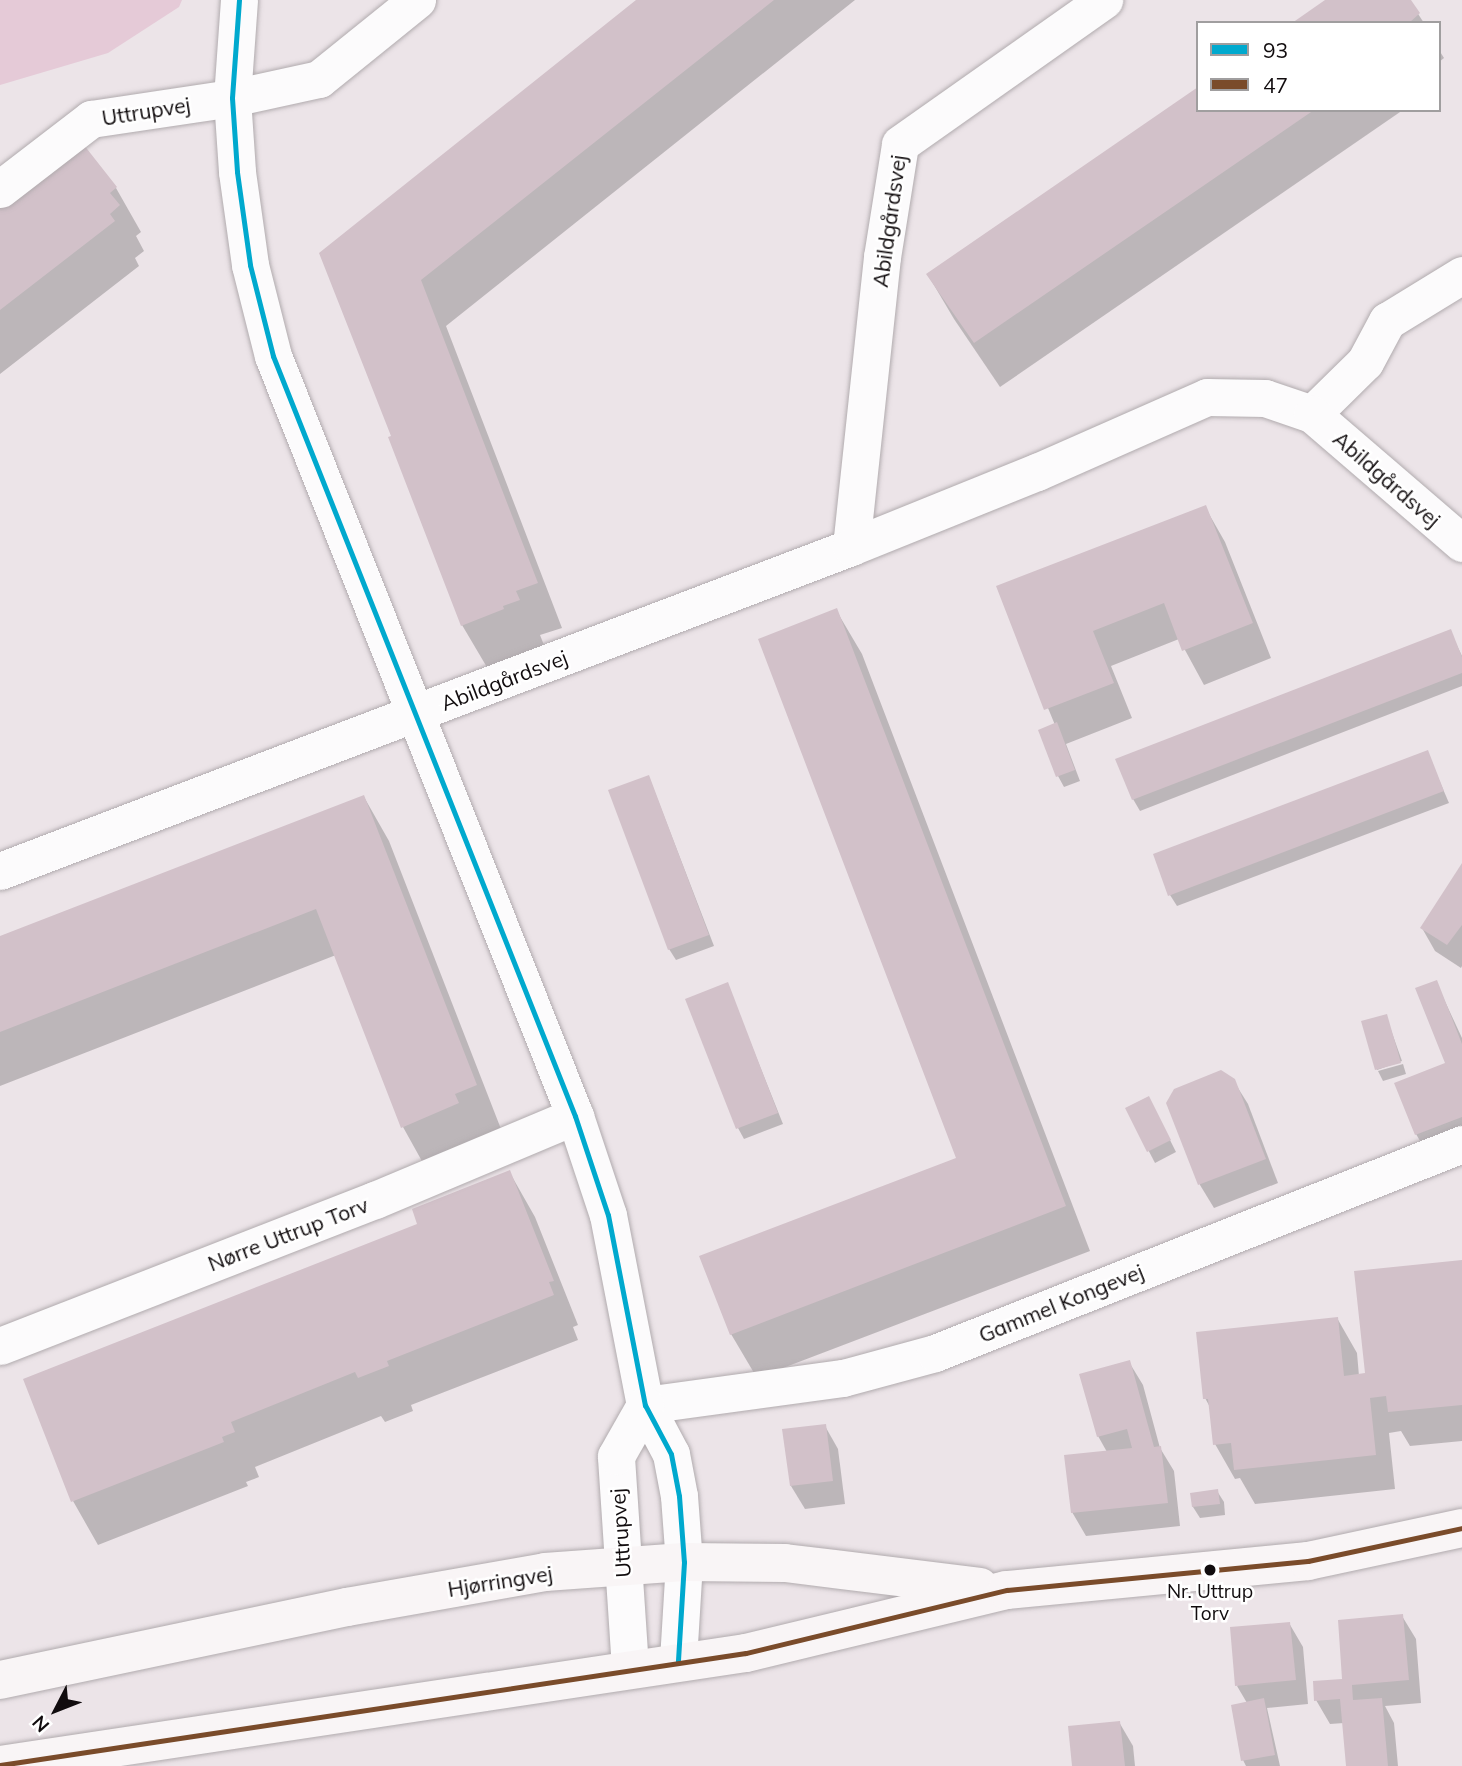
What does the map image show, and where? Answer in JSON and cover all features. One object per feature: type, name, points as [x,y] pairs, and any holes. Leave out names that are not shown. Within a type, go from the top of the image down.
[{"type":"main road","name":"Hjørringvej","points":[[0,1765],[630,1668],[746,1653],[1007,1590],[1308,1561],[1462,1528]]},
{"type":"main road","name":"Hjørringvej","points":[[0,1680],[516,1576],[622,1566],[684,1562],[785,1563],[1007,1590]]},
{"type":"street","points":[[239,0],[232,97],[237,172],[250,265],[273,356],[413,715],[575,1116],[608,1215],[645,1405],[671,1454],[679,1496],[684,1562],[678,1661]]},
{"type":"street","name":"Uttrupvej","points":[[0,189],[91,119],[232,97],[319,79],[417,0]]},
{"type":"street","name":"Abildgårdsvej","points":[[851,547],[882,257],[900,144],[1104,0]]},
{"type":"street","name":"Abildgårdsvej","points":[[1312,415],[1365,362],[1387,321],[1462,275]]},
{"type":"street","name":"Abildgårdsvej","points":[[0,871],[851,547],[1037,472],[1207,397],[1265,398],[1312,415],[1462,543]]},
{"type":"street","name":"Nørre Uttrup Torv","points":[[0,1346],[375,1200],[575,1116]]},
{"type":"street","name":"Gammel Kongevej","points":[[645,1405],[843,1378],[935,1353],[1462,1144]]},
{"type":"street","name":"Uttrupvej","points":[[630,1668],[616,1456],[645,1405]]},
{"type":"shaded area","points":[[0,0],[182,0],[179,7],[108,53],[0,85]]},
{"type":"building","points":[[636,0],[774,0],[421,280],[538,583],[516,591],[520,600],[503,606],[504,609],[461,626],[388,437],[391,436],[319,253]]},
{"type":"building","points":[[1325,0],[1411,0],[1420,13],[1411,21],[1295,21]]},
{"type":"building","points":[[1196,88],[1196,112],[1311,112],[974,343],[926,274]]},
{"type":"building","points":[[80,140],[117,187],[110,193],[120,205],[110,214],[115,221],[0,310],[0,202]]},
{"type":"building","points":[[1206,505],[1253,623],[1182,651],[1164,603],[1093,631],[1114,683],[1044,710],[996,586]]},
{"type":"building","points":[[837,608],[1066,1206],[730,1335],[699,1256],[956,1158],[758,639]]},
{"type":"building","points":[[1451,629],[1462,657],[1462,673],[1132,800],[1115,759]]},
{"type":"building","points":[[1057,722],[1075,770],[1056,777],[1038,730]]},
{"type":"building","points":[[1428,750],[1444,791],[1168,896],[1153,854]]},
{"type":"building","points":[[649,775],[709,935],[668,950],[608,790]]},
{"type":"building","points":[[364,795],[477,1085],[455,1094],[459,1103],[401,1128],[316,909],[0,1032],[0,936]]},
{"type":"building","points":[[1462,863],[1462,925],[1447,945],[1420,928]]},
{"type":"building","points":[[1437,980],[1462,1044],[1462,1117],[1415,1135],[1394,1083],[1445,1063],[1415,988]]},
{"type":"building","points":[[728,982],[778,1113],[736,1129],[685,999]]},
{"type":"building","points":[[1387,1014],[1401,1063],[1375,1070],[1361,1021]]},
{"type":"building","points":[[1221,1070],[1235,1079],[1266,1159],[1198,1185],[1166,1103],[1174,1089]]},
{"type":"building","points":[[1149,1096],[1171,1140],[1147,1152],[1125,1108]]},
{"type":"building","points":[[510,1170],[554,1281],[549,1282],[554,1295],[387,1361],[389,1366],[358,1378],[355,1372],[231,1422],[235,1432],[222,1437],[224,1442],[71,1502],[23,1379],[417,1224],[412,1209]]},
{"type":"building","points":[[1462,1260],[1462,1405],[1388,1412],[1386,1396],[1370,1398],[1376,1455],[1234,1470],[1231,1443],[1213,1445],[1208,1399],[1203,1399],[1196,1332],[1338,1317],[1344,1376],[1365,1373],[1354,1271]]},
{"type":"building","points":[[1130,1360],[1154,1447],[1161,1446],[1168,1503],[1071,1513],[1064,1455],[1132,1448],[1127,1429],[1097,1437],[1079,1374]]},
{"type":"building","points":[[826,1424],[833,1481],[790,1486],[782,1429]]},
{"type":"building","points":[[1218,1489],[1220,1504],[1192,1507],[1190,1493]]},
{"type":"building","points":[[1403,1614],[1409,1680],[1352,1685],[1353,1700],[1382,1698],[1388,1766],[1346,1766],[1340,1699],[1314,1701],[1313,1681],[1342,1679],[1338,1620]]},
{"type":"building","points":[[1290,1622],[1296,1680],[1235,1686],[1230,1627]]},
{"type":"building","points":[[1264,1698],[1275,1755],[1241,1761],[1231,1705]]},
{"type":"building","points":[[1120,1721],[1125,1766],[1072,1766],[1068,1726]]},
{"type":"transit line","name":"93","points":[[239,0],[232,98],[237,172],[250,265],[273,356],[575,1116],[608,1215],[645,1405],[671,1454],[679,1496],[684,1562],[678,1661]]},
{"type":"transit line","name":"47","points":[[0,1765],[746,1653],[1007,1590],[1308,1561],[1462,1528]]},
{"type":"place","name":"Nr. Uttrup Torv","points":[[1210,1570]]}]
